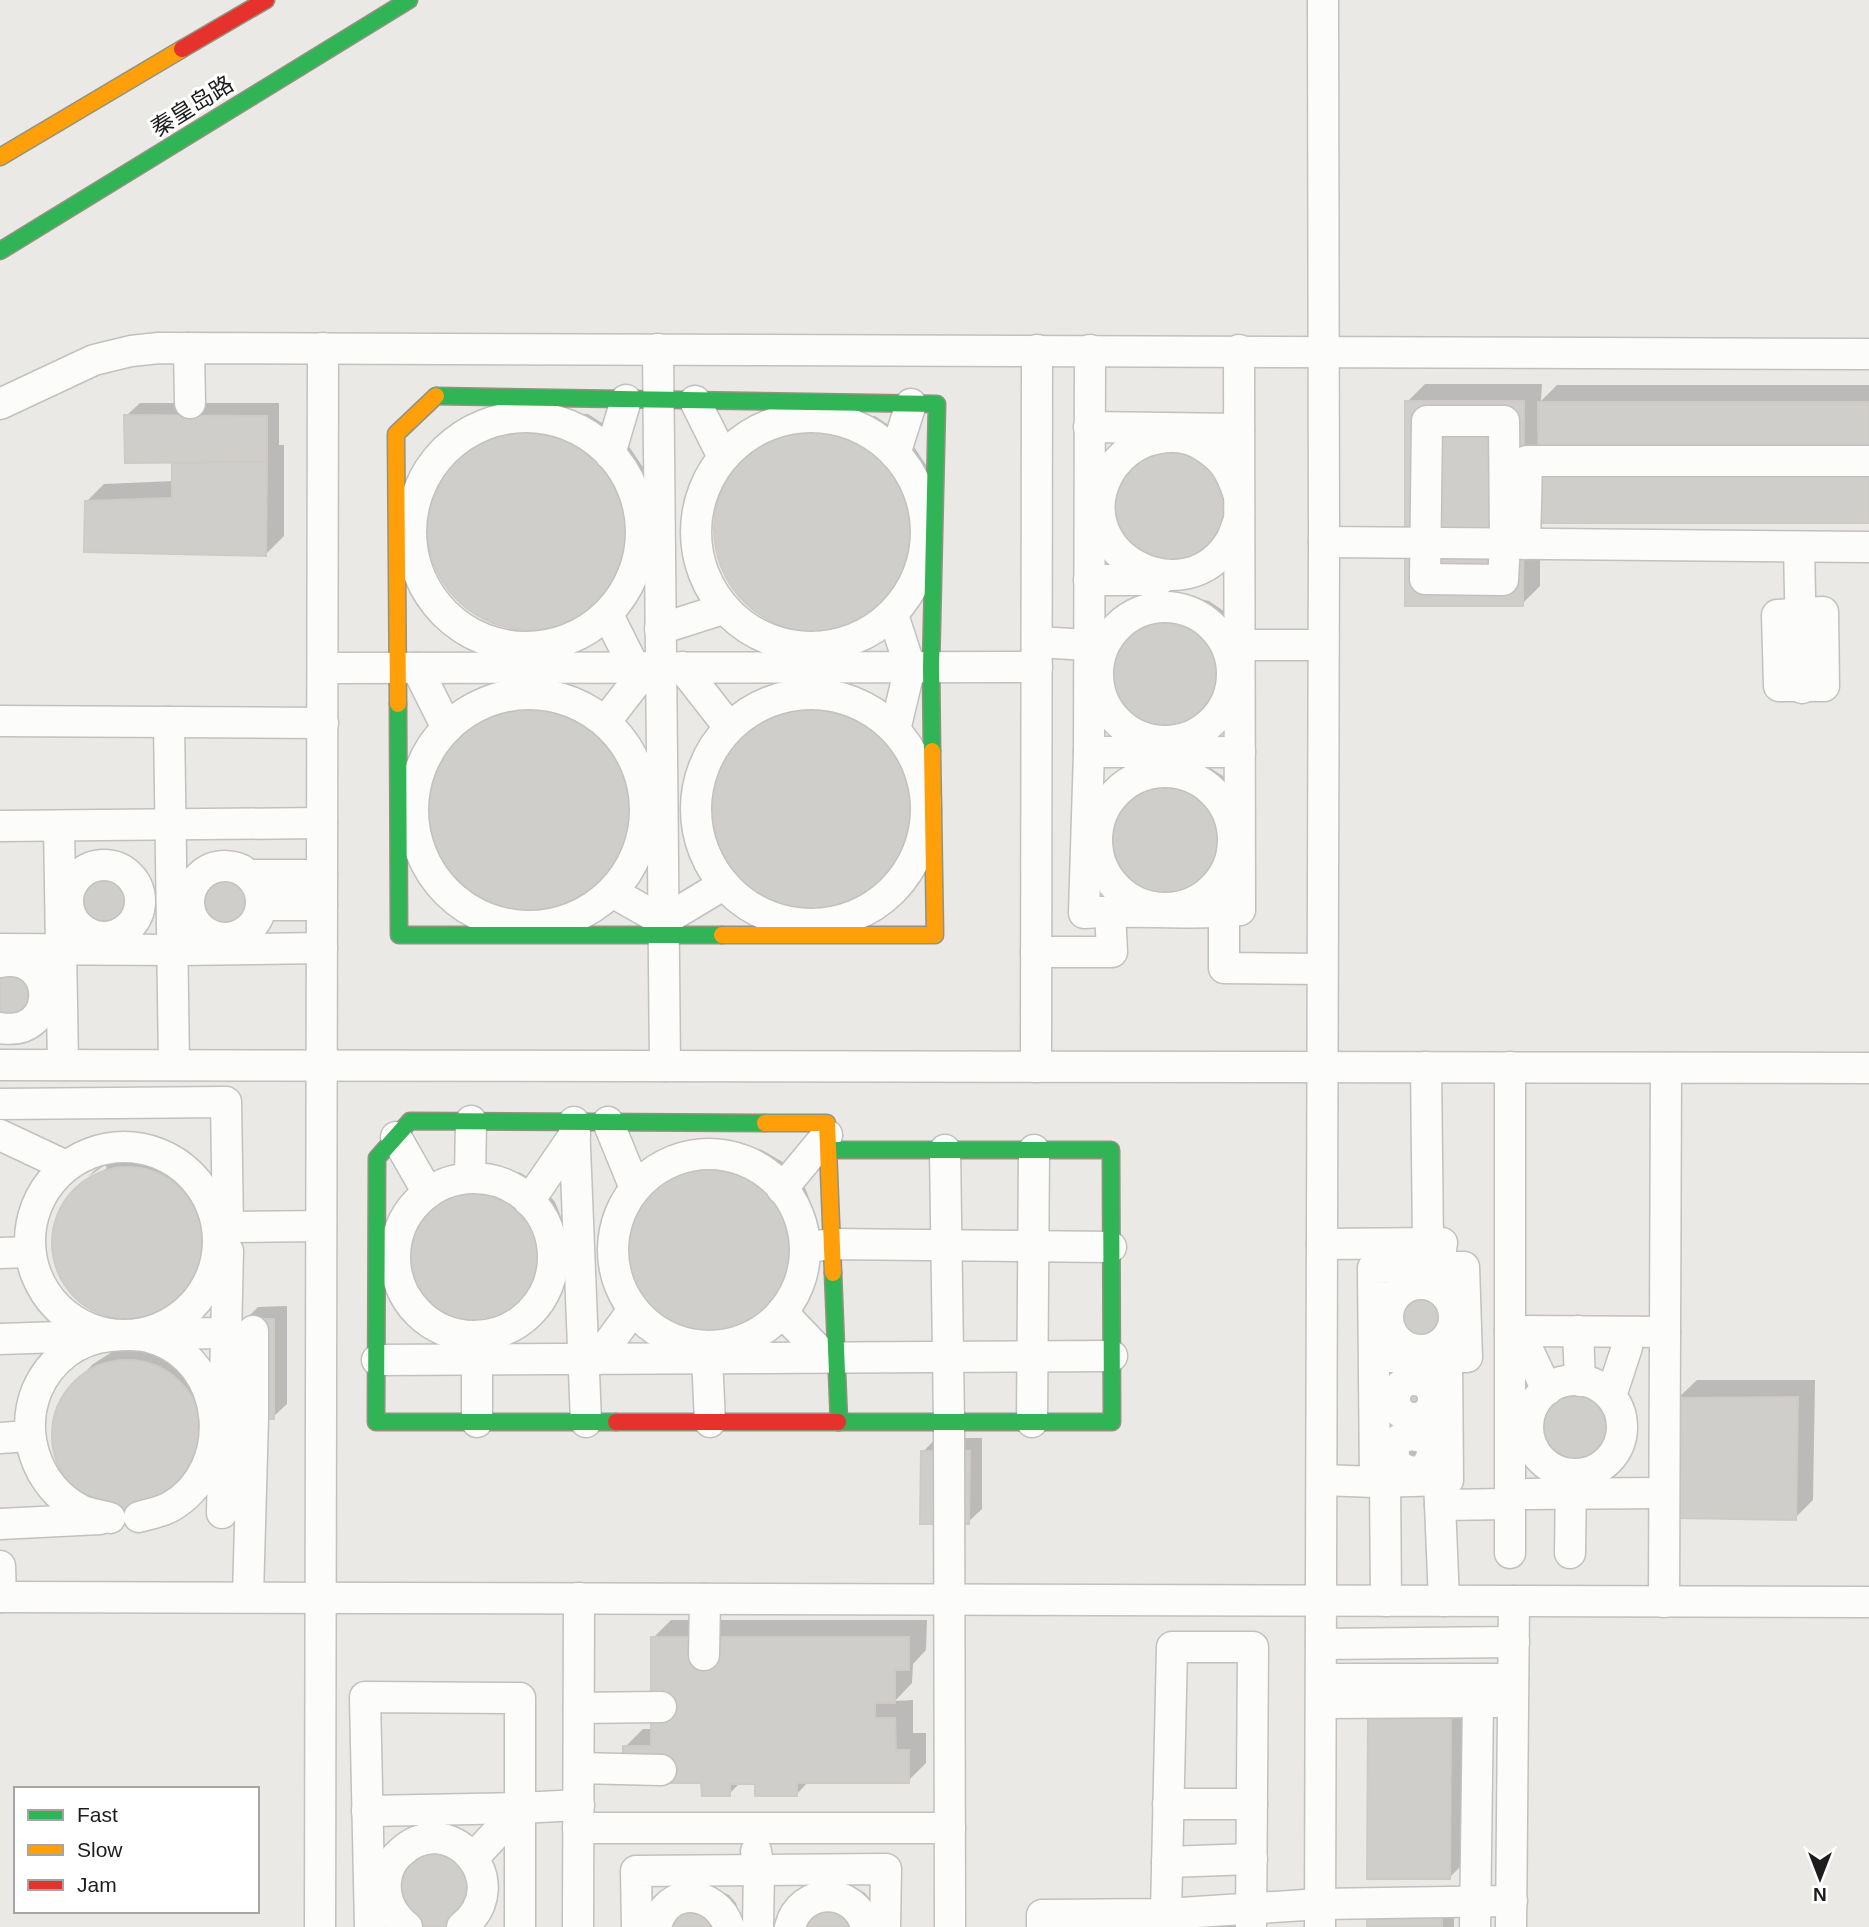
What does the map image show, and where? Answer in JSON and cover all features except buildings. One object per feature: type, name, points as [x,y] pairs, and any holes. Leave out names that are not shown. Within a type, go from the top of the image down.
[{"type":"street","points":[[0,157],[266,0]]},
{"type":"street","name":"秦皇岛路","points":[[0,251],[409,0]]},
{"type":"street","points":[[1320,1916],[1323,0]]},
{"type":"street","points":[[0,404],[94,360],[131,351],[189,348],[1869,354]]},
{"type":"street","points":[[189,348],[190,403]]},
{"type":"street","points":[[320,1927],[323,348]]},
{"type":"street","points":[[657,349],[660,629],[656,667],[654,821],[663,928],[665,1066]]},
{"type":"street","points":[[1036,1067],[1037,350]]},
{"type":"street","points":[[1090,350],[1098,427],[1089,645],[1091,842],[1084,913],[1111,906],[1228,912],[1240,910],[1237,756],[1228,637]]},
{"type":"street","points":[[1036,952],[1112,952],[1111,882],[1091,842],[1099,820],[1109,800],[1123,786],[1144,775],[1209,725],[1223,709],[1231,690],[1233,668],[1227,648],[1239,508],[1236,429],[1239,350]]},
{"type":"street","points":[[436,396],[528,408],[658,400],[814,410],[937,404],[921,667],[934,935],[811,929],[663,928],[399,935],[399,903],[418,668],[403,544],[396,434],[436,396]]},
{"type":"street","points":[[610,454],[626,400]]},
{"type":"street","points":[[695,401],[723,457]]},
{"type":"street","points":[[430,402],[457,440]]},
{"type":"street","points":[[895,454],[911,404]]},
{"type":"street","points":[[528,408],[517,416],[478,426],[448,446],[425,474],[412,508],[403,544],[419,578],[439,609],[466,632],[500,646],[528,670],[561,698],[598,715],[626,744],[643,781],[654,821],[635,860],[612,892],[579,915],[530,930],[470,910],[442,887],[422,856],[406,821],[428,751],[447,728],[482,704],[521,694],[528,670],[536,648],[575,638],[608,615],[632,582],[642,543],[639,503],[622,467],[594,438],[528,408]]},
{"type":"street","points":[[895,454],[879,438],[814,410],[802,416],[763,426],[733,446],[710,474],[697,508],[695,543],[704,578],[723,609],[751,632],[784,645],[812,669],[842,697],[879,714],[907,743],[924,779],[927,819],[916,859],[893,891],[860,914],[820,924],[811,929],[784,922],[751,908],[723,885],[704,855],[695,820],[697,784],[710,750],[729,727],[763,702],[802,692],[812,669],[820,648],[860,638],[893,615],[916,582],[927,543],[924,503],[907,466],[895,454]]},
{"type":"street","points":[[1426,543],[1427,421],[1504,421],[1515,544]]},
{"type":"street","points":[[1098,427],[1172,432],[1236,429]]},
{"type":"street","points":[[1098,427],[1114,465]]},
{"type":"street","points":[[1222,461],[1236,429]]},
{"type":"street","points":[[1239,508],[1231,472],[1216,454],[1195,441],[1172,432],[1129,449],[1114,465],[1095,507],[1114,548],[1130,564],[1150,573],[1172,588],[1199,615],[1228,637],[1323,645]]},
{"type":"street","points":[[1515,544],[1527,461],[1869,461]]},
{"type":"street","points":[[659,541],[695,543]]},
{"type":"street","points":[[1324,542],[1869,547]]},
{"type":"street","points":[[1799,547],[1802,688]]},
{"type":"street","points":[[1093,577],[1114,548]]},
{"type":"street","points":[[1093,577],[1172,588],[1232,579]]},
{"type":"street","points":[[1093,577],[1122,622]]},
{"type":"street","points":[[1169,910],[1192,902],[1219,881],[1237,848],[1232,825],[1220,800],[1207,786],[1188,775],[1147,739],[1126,729],[1110,713],[1100,692],[1097,670],[1102,648],[1115,629],[1133,614],[1154,607],[1172,588]]},
{"type":"street","points":[[660,629],[723,609]]},
{"type":"street","points":[[608,615],[656,667],[729,727]]},
{"type":"street","points":[[893,615],[921,667]]},
{"type":"street","points":[[418,668],[452,620]]},
{"type":"street","points":[[323,668],[528,670],[921,667],[1037,654],[1089,645]]},
{"type":"street","points":[[605,722],[656,667]]},
{"type":"street","points":[[895,730],[921,667]]},
{"type":"street","points":[[418,668],[447,728]]},
{"type":"street","points":[[1091,748],[1118,720]]},
{"type":"street","points":[[0,721],[323,723]]},
{"type":"street","points":[[169,722],[171,866],[186,911],[206,932],[228,944]]},
{"type":"street","points":[[1209,725],[1237,756]]},
{"type":"street","points":[[1091,748],[1168,755],[1237,756]]},
{"type":"street","points":[[1091,748],[1123,786]]},
{"type":"street","points":[[1220,800],[1237,756]]},
{"type":"street","points":[[654,821],[695,820]]},
{"type":"street","points":[[0,826],[322,823]]},
{"type":"street","points":[[227,824],[231,870]]},
{"type":"street","points":[[59,825],[60,869],[45,963],[63,1061]]},
{"type":"street","points":[[102,866],[104,825]]},
{"type":"street","points":[[45,963],[123,932],[136,914],[138,891],[133,880],[124,872],[102,866],[73,881],[45,963],[4,1065],[63,1061],[322,1066],[1869,1068]]},
{"type":"street","points":[[60,869],[171,866],[231,870],[322,890]]},
{"type":"street","points":[[174,1065],[170,950],[191,891],[204,873],[231,870],[257,885],[261,896],[257,919],[250,929],[228,944]]},
{"type":"street","points":[[1219,881],[1228,912],[1224,968],[1322,969]]},
{"type":"street","points":[[663,928],[723,885]]},
{"type":"street","points":[[399,903],[442,887]]},
{"type":"street","points":[[261,905],[322,890]]},
{"type":"street","points":[[893,891],[908,935]]},
{"type":"street","points":[[612,892],[663,928]]},
{"type":"street","points":[[136,914],[186,911]]},
{"type":"street","points":[[136,914],[170,950]]},
{"type":"street","points":[[45,963],[228,944],[322,948]]},
{"type":"street","points":[[1361,1691],[1361,1644],[1386,1601],[1417,1388],[1426,1067]]},
{"type":"street","points":[[1510,1067],[1519,1425],[1510,1494],[1510,1553]]},
{"type":"street","points":[[1664,1602],[1666,1068]]},
{"type":"street","points":[[0,1104],[226,1101],[232,1509],[248,1596]]},
{"type":"street","points":[[126,1103],[127,1146]]},
{"type":"street","points":[[198,1183],[227,1121]]},
{"type":"street","points":[[782,1189],[828,1142],[945,1150],[1111,1150],[1112,1422],[1031,1422],[949,1422],[839,1422],[376,1422],[385,1360],[386,1262],[377,1158],[410,1121],[471,1121],[574,1128],[608,1122],[827,1123],[828,1142],[818,1246],[839,1422]]},
{"type":"street","points":[[470,1178],[471,1121]]},
{"type":"street","points":[[608,1122],[635,1188]]},
{"type":"street","points":[[719,1122],[720,1156]]},
{"type":"street","points":[[529,1201],[574,1128]]},
{"type":"street","points":[[574,1128],[566,1252],[586,1422]]},
{"type":"street","points":[[0,1135],[65,1166]]},
{"type":"street","points":[[396,1137],[428,1193]]},
{"type":"street","points":[[110,1518],[80,1509],[55,1491],[15,1437],[43,1376],[64,1353],[91,1338],[120,1335],[150,1332],[177,1320],[195,1303],[213,1274],[219,1245],[216,1216],[204,1189],[184,1167],[159,1152],[127,1146],[94,1150],[65,1166],[44,1190],[31,1220],[30,1252],[39,1283],[58,1309],[86,1327],[120,1335],[152,1338],[179,1352],[200,1374],[213,1401],[216,1432],[209,1462],[193,1488],[170,1507],[139,1517]]},
{"type":"street","points":[[945,1150],[949,1422],[950,1927]]},
{"type":"street","points":[[1031,1422],[1034,1150]]},
{"type":"street","points":[[818,1246],[804,1268],[794,1296],[776,1320],[751,1338],[722,1346],[688,1345],[658,1332],[633,1310],[617,1282],[612,1249],[618,1216],[635,1188],[661,1167],[692,1156],[720,1156],[754,1165],[778,1183],[796,1208],[805,1237],[818,1246],[1111,1247]]},
{"type":"street","points":[[386,1262],[404,1219],[420,1198],[441,1185],[470,1178],[493,1180],[518,1191],[538,1209],[550,1233],[566,1252]]},
{"type":"street","points":[[228,1227],[321,1226]]},
{"type":"street","points":[[1322,1244],[1417,1388],[1510,1494]]},
{"type":"street","points":[[477,1422],[477,1347],[486,1336],[512,1327],[533,1310],[548,1287],[554,1261],[566,1252],[612,1249]]},
{"type":"street","points":[[0,1253],[30,1252]]},
{"type":"street","points":[[386,1262],[416,1312],[436,1327],[460,1335],[477,1347]]},
{"type":"street","points":[[1417,1388],[1373,1268],[1376,1268],[1417,1388],[1451,1601],[1464,1695],[1475,1915]]},
{"type":"street","points":[[12,1339],[51,1300]]},
{"type":"street","points":[[195,1303],[230,1334],[254,1418],[232,1509]]},
{"type":"street","points":[[533,1310],[580,1359]]},
{"type":"street","points":[[580,1359],[633,1310]]},
{"type":"street","points":[[385,1360],[416,1312]]},
{"type":"street","points":[[782,1312],[831,1357]]},
{"type":"street","points":[[1515,1331],[1665,1332]]},
{"type":"street","points":[[1515,1331],[1547,1390]]},
{"type":"street","points":[[1578,1331],[1580,1381]]},
{"type":"street","points":[[12,1339],[230,1334]]},
{"type":"street","points":[[200,1374],[230,1334]]},
{"type":"street","points":[[12,1339],[43,1376]]},
{"type":"street","points":[[385,1360],[477,1347],[580,1359],[1112,1356]]},
{"type":"street","points":[[1611,1396],[1627,1348]]},
{"type":"street","points":[[707,1358],[710,1422]]},
{"type":"street","points":[[1519,1425],[1547,1390],[1568,1380],[1598,1386],[1611,1396],[1619,1409],[1623,1424],[1621,1440],[1614,1454],[1603,1465],[1570,1484]]},
{"type":"street","points":[[1321,1480],[1417,1388]]},
{"type":"street","points":[[1519,1425],[1529,1437],[1535,1452],[1559,1471],[1570,1484],[1570,1553]]},
{"type":"street","points":[[1510,1494],[1543,1460]]},
{"type":"street","points":[[1603,1465],[1622,1494]]},
{"type":"street","points":[[1510,1494],[1570,1484],[1622,1494],[1664,1493]]},
{"type":"street","points":[[193,1488],[232,1509]]},
{"type":"street","points":[[12,1523],[55,1491]]},
{"type":"street","points":[[12,1523],[232,1509]]},
{"type":"street","points":[[0,1566],[1,1597],[1869,1602]]},
{"type":"street","points":[[578,1927],[579,1598]]},
{"type":"street","points":[[704,1655],[705,1599]]},
{"type":"street","points":[[1386,1601],[1412,1643],[1412,1691]]},
{"type":"street","points":[[1048,1923],[1512,1914],[1514,1601]]},
{"type":"street","points":[[1321,1644],[1514,1642]]},
{"type":"street","points":[[1153,1920],[1167,1862],[1172,1647],[1253,1647],[1252,1859],[1239,1920]]},
{"type":"street","points":[[1321,1691],[1412,1691],[1464,1695],[1513,1691]]},
{"type":"street","points":[[385,1913],[367,1811],[365,1697],[520,1698],[520,1927]]},
{"type":"street","points":[[579,1708],[661,1707]]},
{"type":"street","points":[[579,1768],[661,1770]]},
{"type":"street","points":[[1168,1804],[1252,1804]]},
{"type":"street","points":[[367,1811],[437,1824],[520,1808],[578,1816],[752,1828],[950,1828]]},
{"type":"street","points":[[473,1858],[520,1808]]},
{"type":"street","points":[[367,1811],[394,1858]]},
{"type":"street","points":[[385,1913],[387,1873],[394,1858],[406,1847],[421,1840],[437,1824]]},
{"type":"street","points":[[437,1824],[452,1842],[473,1858],[482,1876],[475,1908]]},
{"type":"street","points":[[752,1828],[758,1870],[758,1927]]},
{"type":"street","points":[[1167,1862],[1252,1859]]},
{"type":"street","points":[[758,1870],[795,1917],[810,1900],[844,1899],[880,1869],[886,1869],[886,1927]]},
{"type":"street","points":[[844,1899],[880,1869]]},
{"type":"street","points":[[692,1906],[758,1870]]},
{"type":"street","points":[[692,1906],[758,1870],[844,1899]]},
{"type":"street","points":[[637,1927],[636,1871],[643,1871],[692,1906]]},
{"type":"street","points":[[643,1871],[692,1906]]},
{"type":"street","points":[[475,1908],[520,1890]]},
{"type":"street","points":[[475,1908],[500,1927]]},
{"type":"traffic: fast","points":[[0,251],[409,0]]},
{"type":"traffic: fast","points":[[436,396],[937,404],[931,667],[932,751]]},
{"type":"traffic: fast","points":[[398,704],[399,935],[722,935]]},
{"type":"traffic: fast","points":[[616,1422],[376,1422],[377,1158],[410,1121],[765,1123]]},
{"type":"traffic: fast","points":[[829,1150],[1111,1150],[1112,1422],[838,1422]]},
{"type":"traffic: fast","points":[[833,1273],[839,1422]]},
{"type":"traffic: slow","points":[[0,157],[182,49]]},
{"type":"traffic: slow","points":[[398,704],[396,434],[436,396]]},
{"type":"traffic: slow","points":[[722,935],[935,935],[932,751]]},
{"type":"traffic: slow","points":[[765,1123],[827,1123],[833,1273]]},
{"type":"traffic: jam","points":[[182,49],[266,0]]},
{"type":"traffic: jam","points":[[616,1422],[838,1422]]}]
